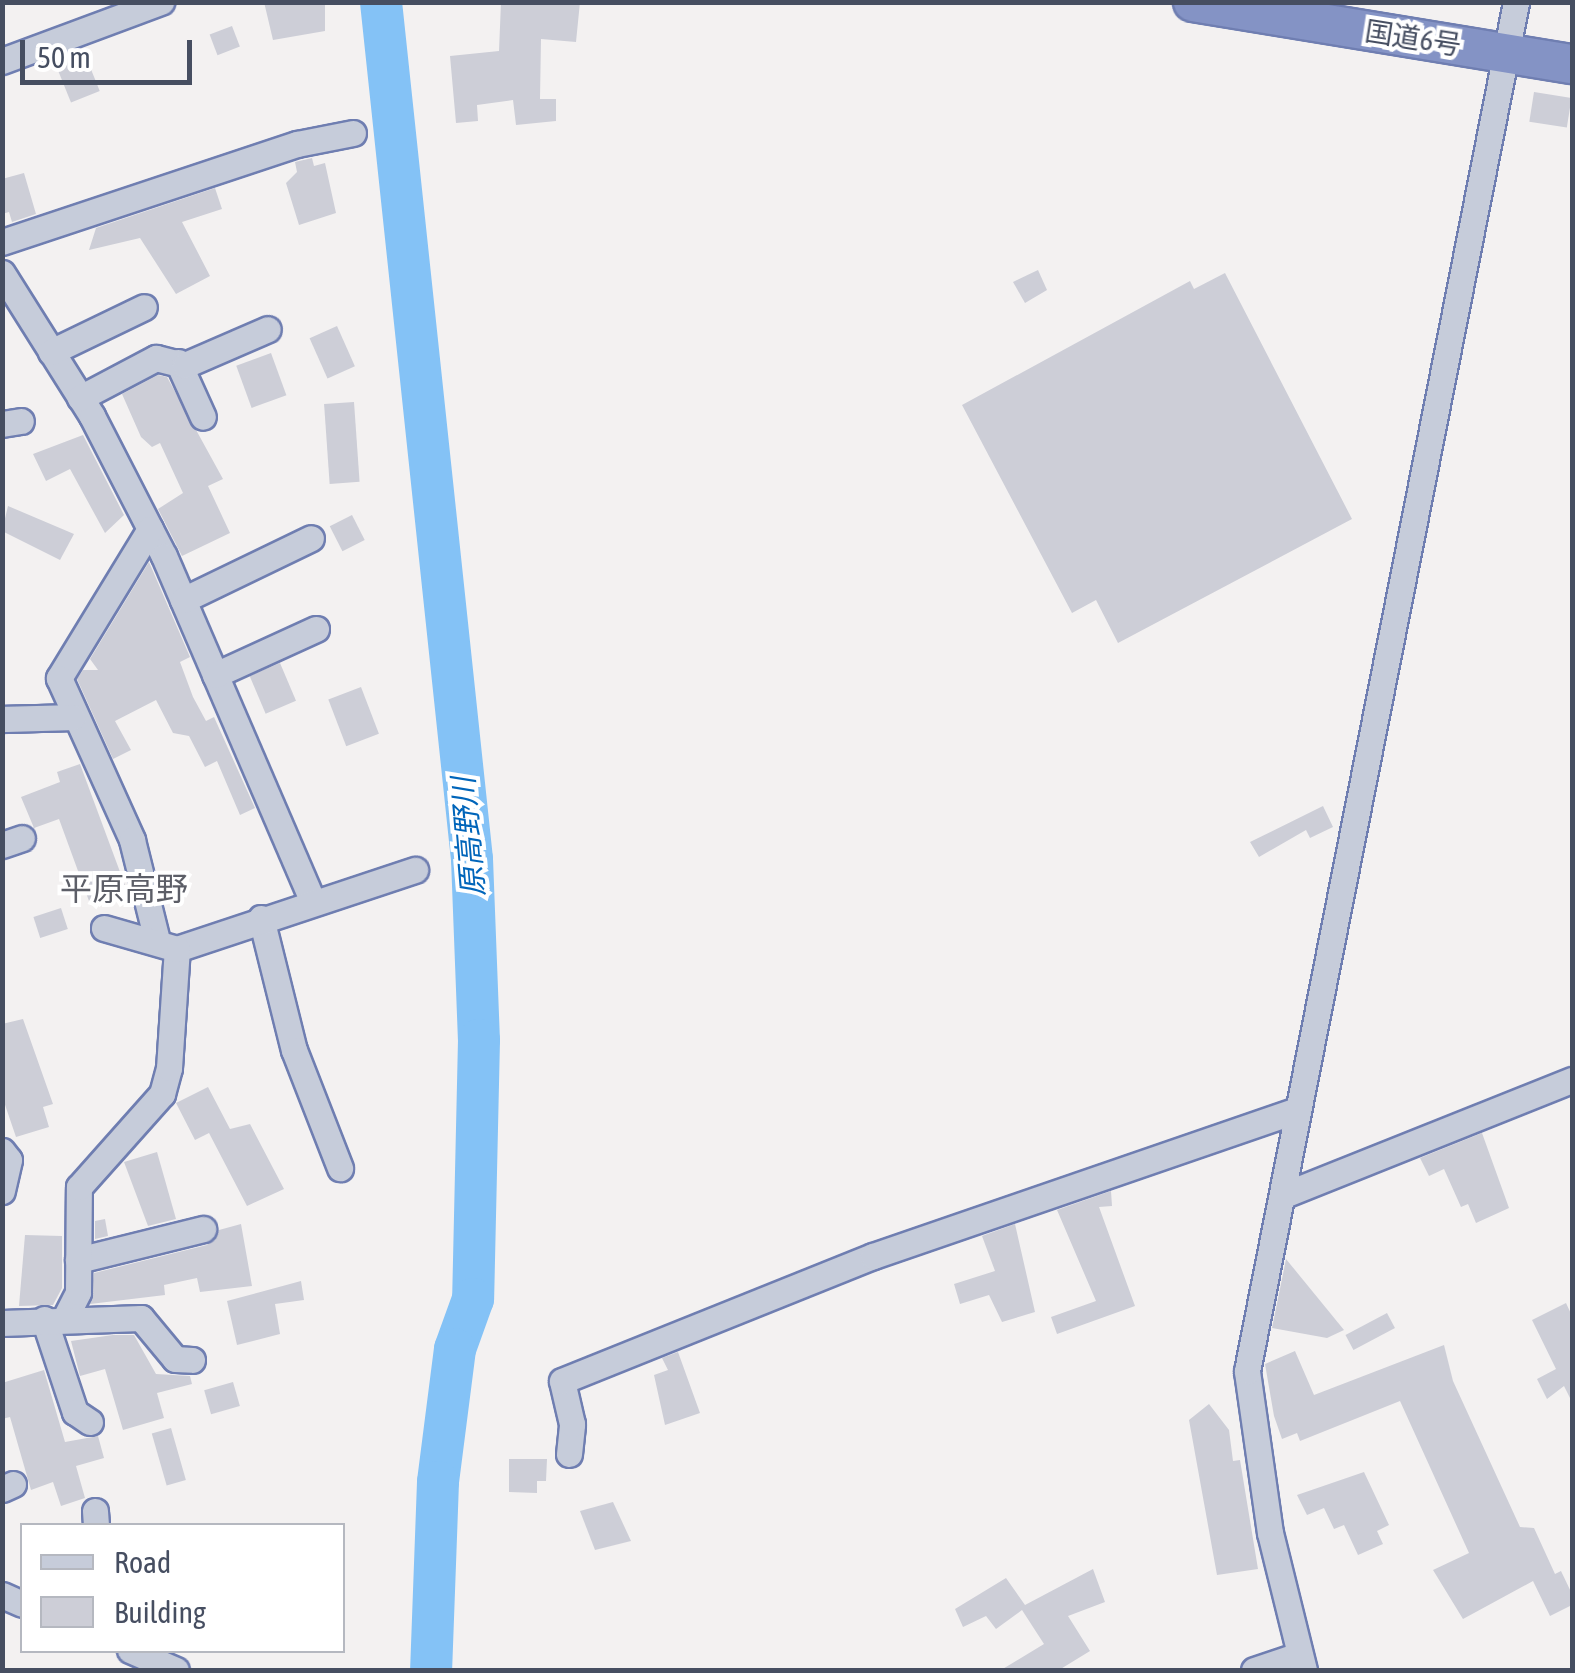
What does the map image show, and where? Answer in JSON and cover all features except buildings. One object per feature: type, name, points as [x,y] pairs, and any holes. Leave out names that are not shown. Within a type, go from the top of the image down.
[{"type":"highway","name":"国道6号","points":[[1193,2],[1572,64]]},
{"type":"street","points":[[2,61],[161,2]]},
{"type":"street","points":[[1254,1670],[1302,1663],[1270,1533],[1247,1371],[1516,2]]},
{"type":"street","points":[[2,242],[296,144],[353,134]]},
{"type":"street","points":[[2,273],[80,398],[150,528],[312,900]]},
{"type":"street","points":[[52,352],[144,307]]},
{"type":"street","points":[[80,398],[156,358],[185,365],[268,329]]},
{"type":"street","points":[[178,362],[203,417]]},
{"type":"street","points":[[54,1319],[78,1292],[75,1210],[86,1171],[162,1094],[167,944],[132,840],[72,717],[58,678],[64,659],[150,528]]},
{"type":"street","points":[[183,600],[310,538]]},
{"type":"street","points":[[215,675],[316,629]]},
{"type":"street","points":[[2,718],[72,717]]},
{"type":"street","points":[[104,928],[167,944],[415,870]]},
{"type":"street","points":[[260,918],[294,1050],[340,1168]]},
{"type":"street","points":[[1284,1195],[1572,1080]]},
{"type":"street","points":[[569,1454],[572,1424],[562,1380],[873,1256],[1296,1110]]},
{"type":"street","points":[[2,1151],[8,1160],[2,1191]]},
{"type":"street","points":[[78,1260],[203,1229]]},
{"type":"street","points":[[2,1323],[141,1318],[170,1354],[192,1360]]},
{"type":"street","points":[[54,1319],[74,1412],[90,1422]]},
{"type":"street","points":[[137,1653],[176,1670]]},
{"type":"waterway","name":"原高野川","points":[[381,2],[472,859],[479,1040],[473,1299],[455,1349],[438,1482],[431,1670]]},
{"type":"district","name":"平原高野","points":[[124,889]]}]
